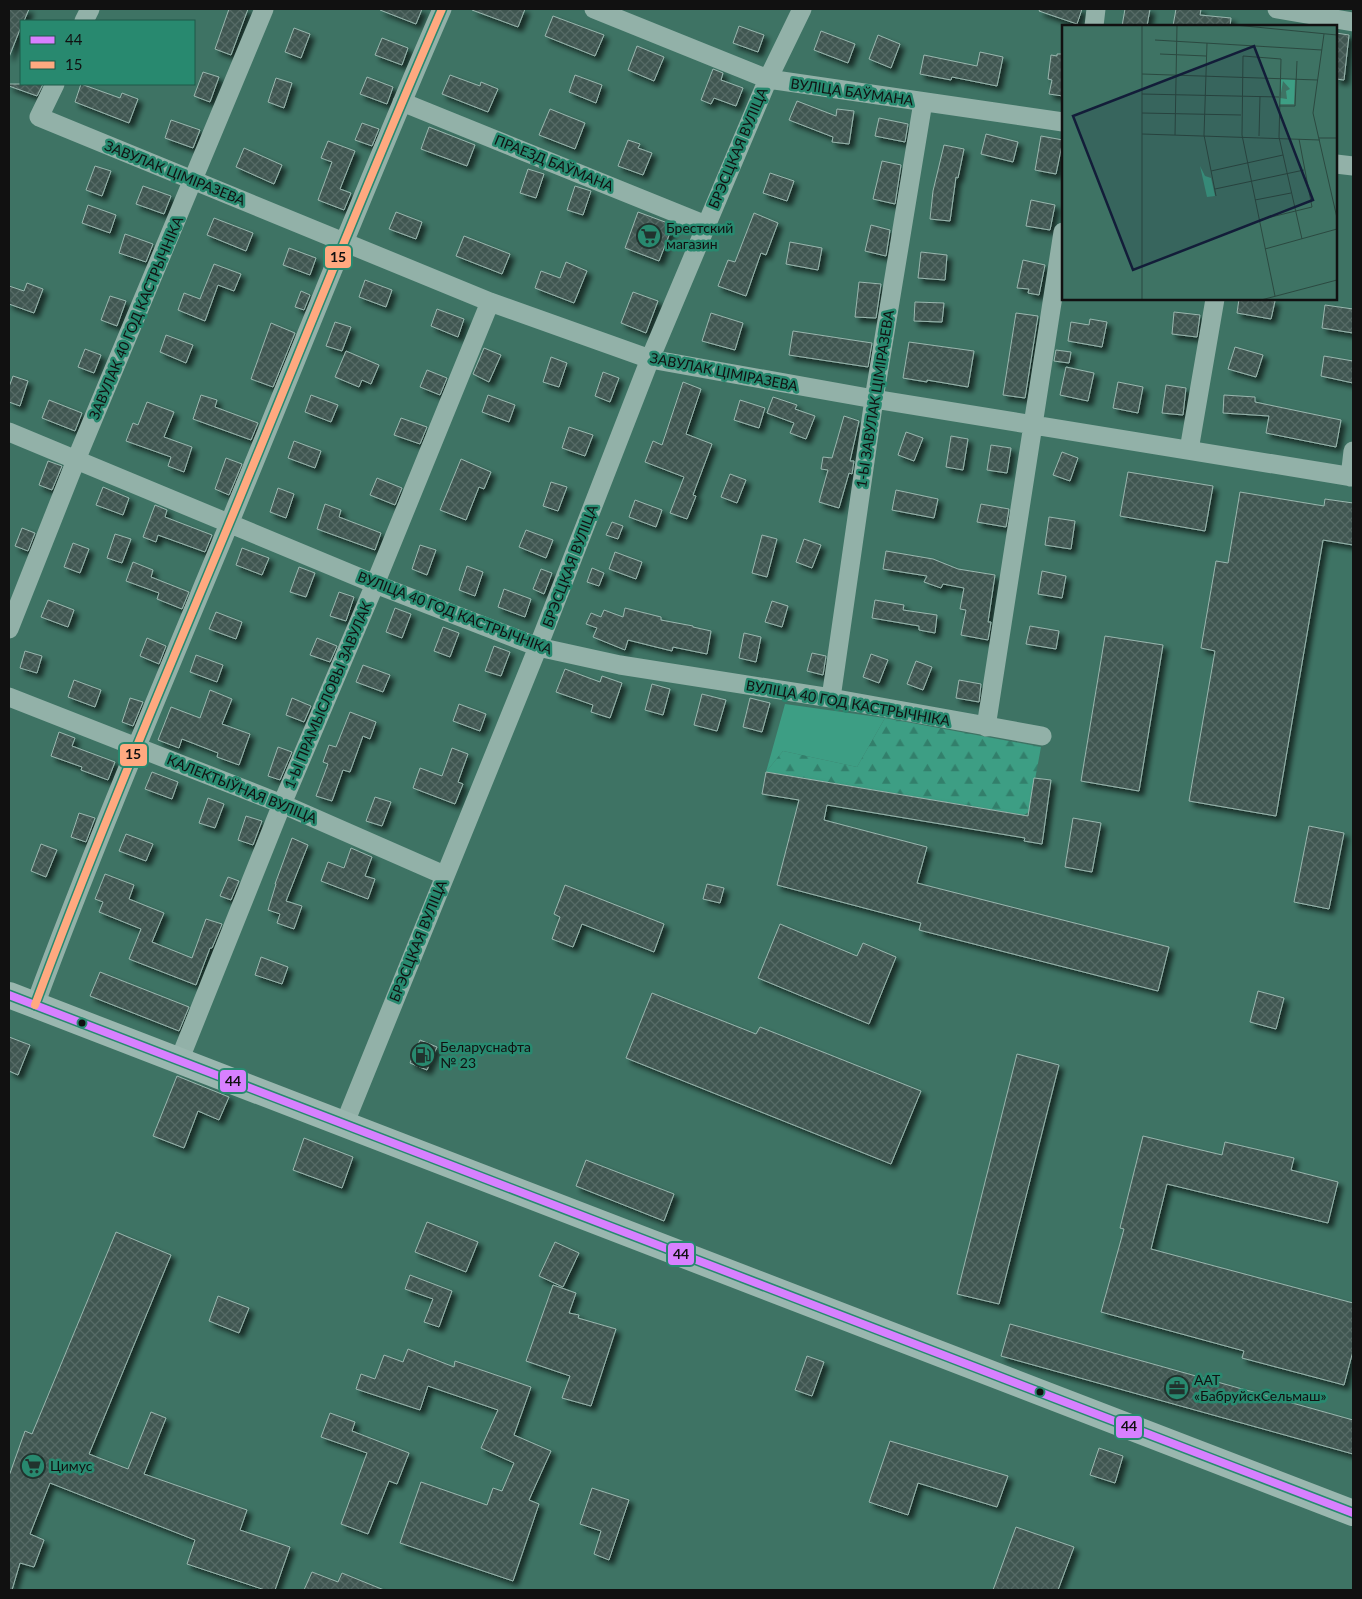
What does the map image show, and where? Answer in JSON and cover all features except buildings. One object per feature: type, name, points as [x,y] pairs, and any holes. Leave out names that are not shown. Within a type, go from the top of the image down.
[{"type":"street","name":"ЗАВУЛАК 40 ГОД КАСТРЫЧНІКА","points":[[9,629],[76,460],[264,9]]},
{"type":"street","points":[[35,1005],[136,746],[442,9]]},
{"type":"street","name":"ВУЛІЦА БАЎМАНА","points":[[594,9],[768,79],[1062,122]]},
{"type":"street","name":"БРЭСЦКАЯ ВУЛІЦА","points":[[344,1125],[538,647],[650,359],[768,79],[802,9]]},
{"type":"street","points":[[1094,25],[1096,9]]},
{"type":"street","points":[[1277,9],[1353,22]]},
{"type":"street","name":"ЗАВУЛАК ЦІМІРАЗЕВА","points":[[55,85],[39,117],[490,302],[650,359],[874,399],[1351,477]]},
{"type":"street","name":"ПРАЕЗД БАЎМАНА","points":[[402,102],[706,225]]},
{"type":"street","name":"1-Ы ЗАВУЛАК ЦІМІРАЗЕВА","points":[[831,698],[874,399],[923,102]]},
{"type":"street","points":[[1337,164],[1353,166]]},
{"type":"street","points":[[986,727],[1062,238]]},
{"type":"street","points":[[1189,450],[1215,300]]},
{"type":"street","name":"1-Ы ПРАМЫСЛОВЫ ЗАВУЛАК","points":[[179,1061],[282,804],[375,584],[490,302]]},
{"type":"street","name":"ВУЛІЦА 40 ГОД КАСТРЫЧНІКА","points":[[9,432],[375,584],[538,647],[620,665],[831,698],[1042,736]]},
{"type":"street","points":[[1351,477],[1353,451]]},
{"type":"street","name":"КАЛЕКТЫЎНАЯ ВУЛІЦА","points":[[9,697],[282,804],[444,876]]},
{"type":"street","points":[[9,995],[1353,1513]]},
{"type":"green space","points":[[785,704],[885,718],[857,767],[783,751],[766,772]]},
{"type":"green space","points":[[885,718],[1041,747],[1029,812],[1024,815],[766,772],[783,751],[857,767]]},
{"type":"transit line","name":"15","points":[[35,1005],[130,763],[442,9]]},
{"type":"transit line","name":"44","points":[[9,995],[1353,1513]]},
{"type":"place","name":"Брестский магазин","points":[[649,236]]},
{"type":"place","name":"Беларуснафта № 23","points":[[423,1055]]},
{"type":"place","name":"ААТ «БабруйскСельмаш»","points":[[1177,1388]]},
{"type":"place","name":"Цимус","points":[[33,1466]]}]
